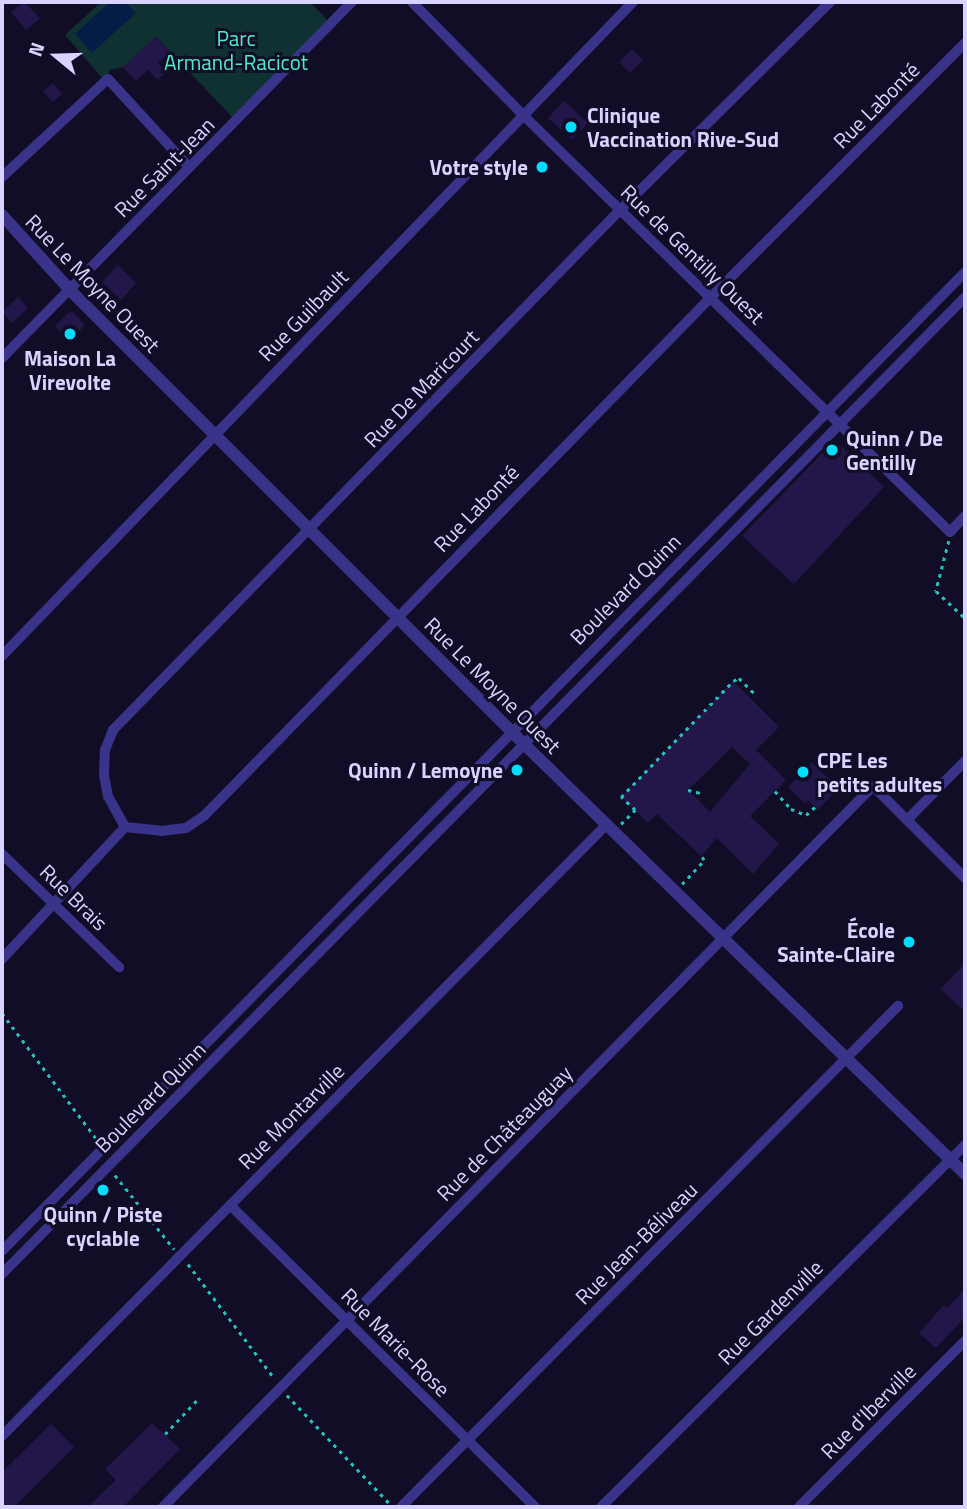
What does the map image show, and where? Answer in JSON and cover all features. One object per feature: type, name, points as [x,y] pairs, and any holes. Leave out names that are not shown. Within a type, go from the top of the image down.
[{"type":"street","name":"Rue Saint-Jean","points":[[2,358],[352,2]]},
{"type":"street","name":"Rue de Gentilly Ouest","points":[[412,2],[620,211],[950,532]]},
{"type":"street","name":"Rue Guilbault","points":[[2,656],[633,2]]},
{"type":"street","name":"Rue De Maricourt","points":[[125,827],[108,796],[104,775],[105,750],[113,730],[620,211],[830,2]]},
{"type":"street","name":"Rue Labonté","points":[[125,827],[161,831],[186,828],[204,816],[711,297],[965,43]]},
{"type":"street","points":[[2,177],[108,79],[189,167]]},
{"type":"street","name":"Rue Le Moyne Ouest","points":[[2,215],[70,290],[524,744],[965,1174]]},
{"type":"street","name":"Boulevard Quinn","points":[[2,1251],[965,272]]},
{"type":"street","name":"Boulevard Quinn","points":[[2,1274],[965,297]]},
{"type":"street","points":[[950,532],[965,516]]},
{"type":"street","points":[[965,761],[907,820],[965,878]]},
{"type":"street","name":"Rue de Châteauguay","points":[[163,1507],[873,786],[907,820]]},
{"type":"street","points":[[2,959],[125,827]]},
{"type":"street","name":"Rue Montarville","points":[[2,1436],[230,1205],[610,828]]},
{"type":"street","name":"Rue Brais","points":[[2,854],[119,967]]},
{"type":"street","points":[[313,933],[326,946]]},
{"type":"street","name":"Rue Jean-Béliveau","points":[[401,1507],[898,1006]]},
{"type":"street","name":"Rue Gardenville","points":[[601,1507],[965,1145]]},
{"type":"street","name":"Rue Marie-Rose","points":[[230,1205],[535,1507]]},
{"type":"street","name":"Rue d'Iberville","points":[[799,1507],[965,1341]]},
{"type":"path","points":[[950,532],[936,591],[965,618]]},
{"type":"path","points":[[610,828],[635,810],[621,797],[733,681],[739,678],[754,693]]},
{"type":"path","points":[[839,789],[845,781]]},
{"type":"path","points":[[688,790],[701,793]]},
{"type":"path","points":[[775,791],[791,809],[806,815],[816,807]]},
{"type":"path","points":[[674,891],[704,860],[701,856]]},
{"type":"path","points":[[2,1013],[100,1144]]},
{"type":"path","points":[[111,1170],[174,1249]]},
{"type":"path","points":[[185,1261],[275,1379]]},
{"type":"path","points":[[289,1398],[389,1503]]},
{"type":"path","points":[[165,1434],[198,1399]]},
{"type":"green space","name":"Parc Armand-Racicot","points":[[101,2],[310,2],[330,23],[236,121],[156,37],[123,67],[109,70],[108,79],[104,80],[65,35]]},
{"type":"water","points":[[110,2],[125,2],[136,13],[92,53],[75,34]]},
{"type":"building","points":[[24,2],[40,18],[26,30],[11,12]]},
{"type":"building","points":[[155,37],[170,52],[158,63],[166,71],[158,80],[148,70],[136,81],[123,67]]},
{"type":"building","points":[[632,49],[643,60],[630,73],[619,62]]},
{"type":"building","points":[[53,83],[62,94],[53,102],[43,91]]},
{"type":"building","points":[[564,101],[588,123],[572,140],[548,118]]},
{"type":"building","points":[[118,265],[136,283],[121,300],[102,282]]},
{"type":"building","points":[[18,297],[28,308],[12,323],[2,312]]},
{"type":"building","name":"Maison La Virevolte","points":[[73,312],[85,325],[70,341],[55,326],[68,313]]},
{"type":"building","points":[[835,440],[884,487],[794,584],[742,536]]},
{"type":"building","points":[[733,681],[779,727],[756,750],[786,780],[750,816],[779,844],[753,874],[717,838],[701,856],[657,814],[648,823],[621,797]],"holes":[[[732,747],[750,764],[710,812],[688,790]]]},
{"type":"building","points":[[812,763],[839,788],[818,810],[808,800],[805,803],[788,787]]},
{"type":"building","points":[[965,963],[965,1012],[941,989]]},
{"type":"building","points":[[965,1289],[965,1317],[936,1348],[919,1333],[944,1305],[947,1308]]},
{"type":"building","points":[[152,1423],[180,1449],[123,1507],[88,1507],[116,1480],[105,1469]]},
{"type":"building","points":[[51,1424],[74,1447],[14,1507],[2,1507],[2,1472]]},
{"type":"place","name":"Clinique Vaccination Rive-Sud","points":[[571,127]]},
{"type":"place","name":"Votre style","points":[[542,167]]},
{"type":"place","name":"Maison La Virevolte","points":[[70,334]]},
{"type":"place","name":"Quinn / De Gentilly","points":[[832,450]]},
{"type":"place","name":"Quinn / Lemoyne","points":[[517,770]]},
{"type":"place","name":"CPE Les petits adultes","points":[[803,772]]},
{"type":"place","name":"École Sainte-Claire","points":[[909,942]]},
{"type":"place","name":"Quinn / Piste cyclable","points":[[103,1190]]}]
